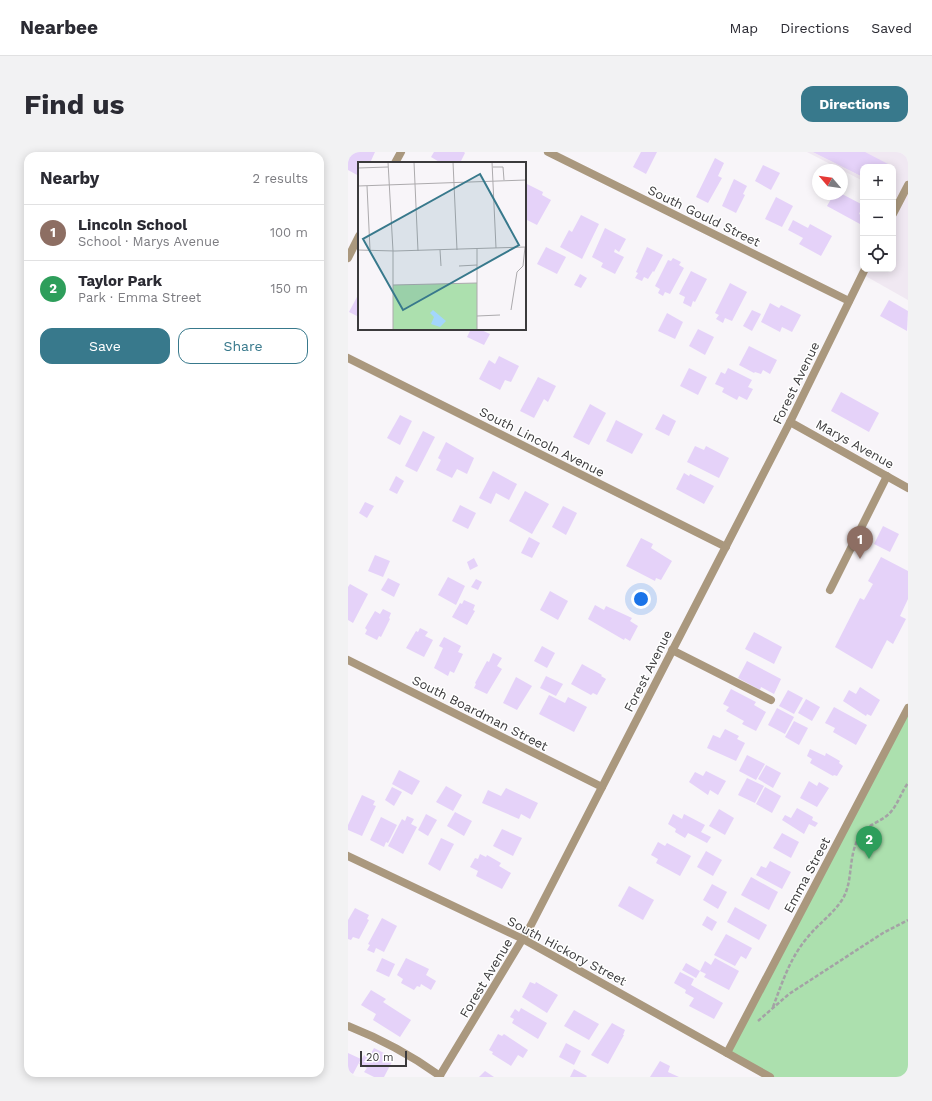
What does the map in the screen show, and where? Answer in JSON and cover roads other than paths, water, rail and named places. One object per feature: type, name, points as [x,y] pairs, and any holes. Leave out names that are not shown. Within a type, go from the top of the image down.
[{"type":"street","points":[[396,162],[401,152]]},
{"type":"street","name":"South Gould Street","points":[[548,152],[849,302]]},
{"type":"street","points":[[896,208],[908,185]]},
{"type":"street","points":[[348,258],[358,238]]},
{"type":"street","name":"Forest Avenue","points":[[440,1076],[523,939],[790,422],[864,272]]},
{"type":"street","name":"South Lincoln Avenue","points":[[348,358],[726,547]]},
{"type":"street","name":"Marys Avenue","points":[[790,422],[908,488]]},
{"type":"street","points":[[830,590],[887,476]]},
{"type":"street","points":[[672,650],[771,700]]},
{"type":"street","name":"South Boardman Street","points":[[348,660],[602,787]]},
{"type":"street","name":"Emma Street","points":[[728,1053],[908,708]]},
{"type":"street","name":"South Hickory Street","points":[[348,856],[523,939],[770,1077]]},
{"type":"street","points":[[348,1026],[378,1037],[412,1056],[440,1076]]},
{"type":"place","name":"Lincoln School","points":[[860,559]]},
{"type":"place","name":"Taylor Park","points":[[869,859]]}]
